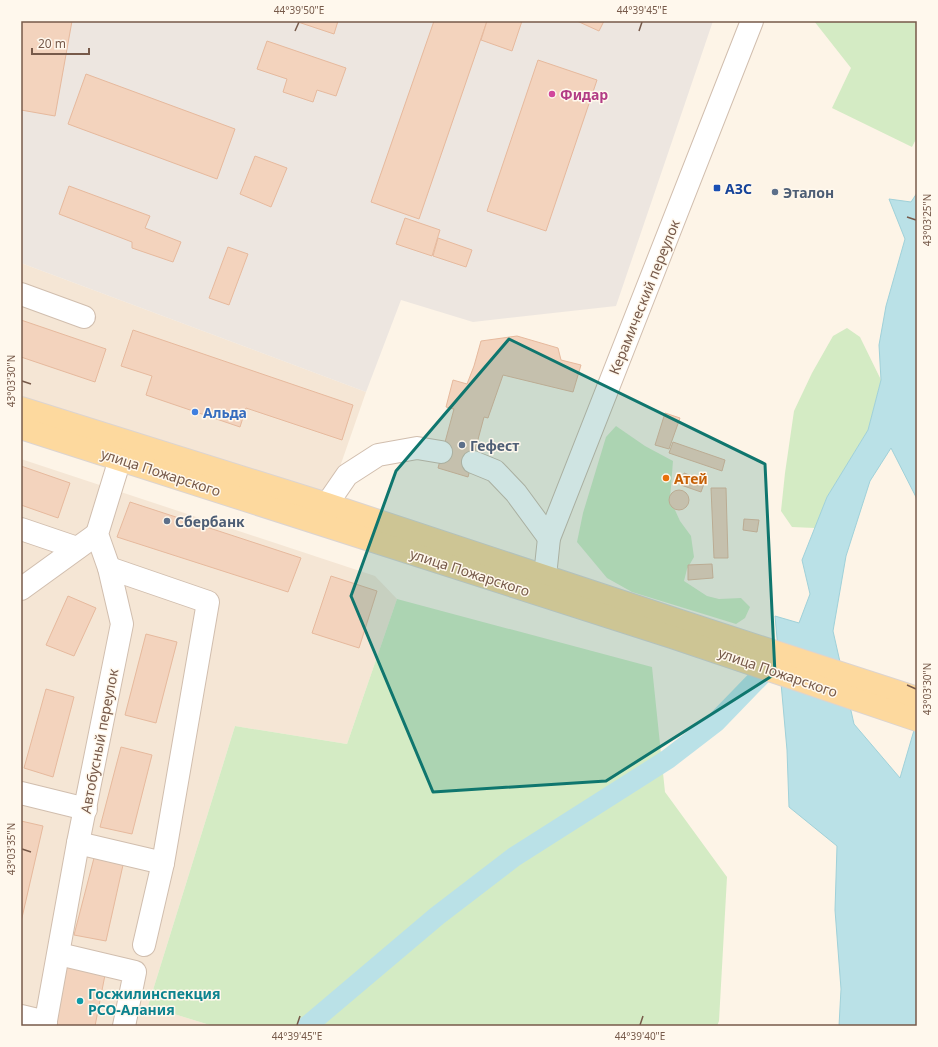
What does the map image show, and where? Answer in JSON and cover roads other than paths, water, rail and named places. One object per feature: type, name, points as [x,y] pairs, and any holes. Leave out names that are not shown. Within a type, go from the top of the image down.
[{"type":"main road","name":"улица Пожарского","points":[[21,408],[327,504],[545,576],[674,629],[917,720]]},
{"type":"main road","name":"улица Пожарского","points":[[21,428],[674,629],[917,698]]},
{"type":"street","name":"Керамический переулок","points":[[545,576],[549,538],[752,21]]},
{"type":"street","points":[[21,294],[84,317]]},
{"type":"street","points":[[327,504],[347,475],[378,455],[417,448],[441,452]]},
{"type":"street","points":[[21,589],[97,534],[120,459]]},
{"type":"street","points":[[473,462],[495,471],[516,493],[549,538]]},
{"type":"street","points":[[21,529],[77,548]]},
{"type":"street","name":"Автобусный переулок","points":[[45,1024],[59,954],[78,843],[122,624],[109,568],[97,534]]},
{"type":"street","points":[[109,568],[216,604],[163,863],[144,945]]},
{"type":"street","points":[[21,793],[86,809]]},
{"type":"street","points":[[78,843],[163,863]]},
{"type":"street","points":[[59,954],[134,972],[124,1026]]},
{"type":"street","points":[[21,1016],[45,1024]]},
{"type":"water","points":[[917,193],[917,502],[916,497],[891,448],[870,481],[846,556],[833,631],[854,724],[900,778],[917,720],[917,1026],[839,1026],[841,989],[835,910],[837,846],[789,807],[787,750],[775,616],[799,623],[810,594],[802,560],[827,497],[868,430],[881,380],[879,345],[886,306],[905,239],[889,199],[911,202]]},
{"type":"waterway","points":[[307,1026],[437,916],[514,857],[668,759],[716,722],[778,658]]},
{"type":"place","name":"Фидар","points":[[552,94]]},
{"type":"place","name":"АЗС","points":[[717,188]]},
{"type":"place","name":"Эталон","points":[[775,192]]},
{"type":"place","name":"Альда","points":[[195,412]]},
{"type":"place","name":"Гефест","points":[[462,445]]},
{"type":"place","name":"Атей","points":[[666,478]]},
{"type":"place","name":"Сбербанк","points":[[167,521]]},
{"type":"place","name":"Госжилинспекция РСО-Алания","points":[[80,1001]]}]
